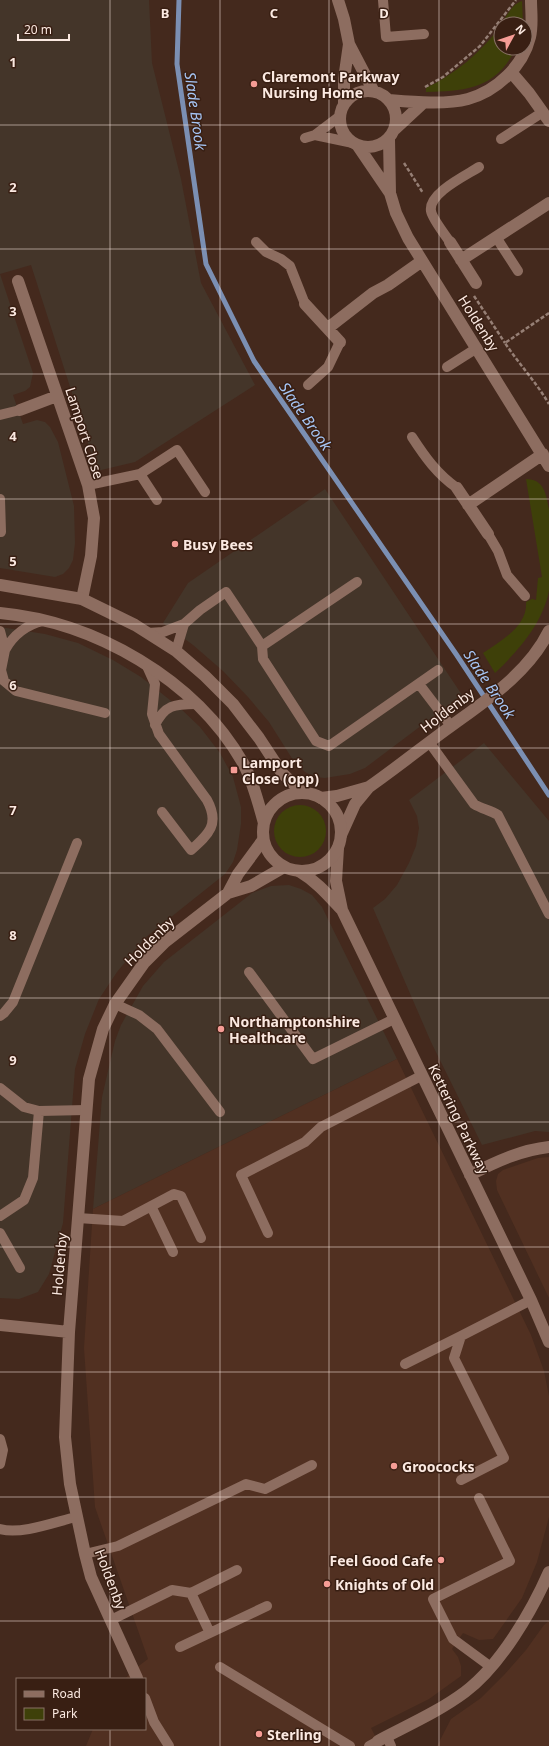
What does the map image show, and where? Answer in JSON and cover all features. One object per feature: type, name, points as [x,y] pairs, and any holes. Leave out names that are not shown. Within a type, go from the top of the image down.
[{"type":"street","points":[[338,0],[344,19],[349,44],[373,90]]},
{"type":"street","points":[[389,100],[423,104],[466,100],[481,95],[497,85],[511,72],[524,54],[530,37],[532,21],[531,0]]},
{"type":"street","points":[[349,44],[344,79],[344,104],[340,116],[342,129],[346,138],[355,144],[366,148],[377,146],[392,134],[423,104]]},
{"type":"street","points":[[511,72],[546,117]]},
{"type":"street","points":[[344,104],[351,96],[362,91],[373,90],[384,95],[389,100],[395,112],[397,123],[392,134]]},
{"type":"street","name":"Holdenby","points":[[390,194],[390,157],[392,134]]},
{"type":"street","name":"Holdenby","points":[[355,144],[390,194],[396,213],[408,238],[543,454],[549,466]]},
{"type":"street","points":[[461,260],[549,203]]},
{"type":"street","points":[[450,242],[474,281]]},
{"type":"street","points":[[328,328],[373,293],[388,285],[422,261]]},
{"type":"street","name":"Lamport Close","points":[[18,281],[88,485],[94,518],[91,556],[82,599]]},
{"type":"street","points":[[305,304],[340,342]]},
{"type":"street","points":[[20,410],[57,396]]},
{"type":"street","points":[[468,505],[543,454]]},
{"type":"street","points":[[456,488],[488,534]]},
{"type":"street","points":[[0,585],[82,599],[148,633],[176,652],[205,676],[233,704],[259,738],[282,773],[303,793]]},
{"type":"street","points":[[0,614],[58,623],[103,640],[159,672],[196,704],[224,734],[243,763],[257,795],[264,823],[263,840],[268,851],[275,860],[284,867],[299,871],[311,870],[322,866],[332,858],[338,848],[341,835],[340,824],[330,805],[321,798],[303,793],[290,795],[278,801],[269,811],[264,823]]},
{"type":"street","name":"Holdenby","points":[[341,835],[354,804],[369,787],[500,690],[525,666],[542,645],[549,631]]},
{"type":"street","name":"Holdenby","points":[[321,798],[369,787]]},
{"type":"street","name":"Holdenby","points":[[228,893],[238,874],[263,840]]},
{"type":"street","name":"Kettering Parkway","points":[[338,848],[336,881],[342,910],[421,1076],[531,1300],[549,1342]]},
{"type":"street","name":"Holdenby","points":[[138,1678],[91,1577],[84,1554],[70,1484],[66,1437],[69,1332],[89,1079],[103,1029],[115,1004],[144,963],[165,942],[228,893],[251,886],[284,867]]},
{"type":"street","name":"Kettering Parkway","points":[[299,871],[322,888],[342,910]]},
{"type":"street","points":[[470,1175],[496,1162],[517,1154],[549,1147]]},
{"type":"street","points":[[0,1325],[69,1332]]},
{"type":"street","points":[[381,1742],[444,1706],[467,1690],[491,1667],[544,1595],[549,1572]]},
{"type":"lane","points":[[383,0],[386,37],[424,34]]},
{"type":"lane","points":[[304,138],[315,135],[340,116]]},
{"type":"lane","points":[[501,139],[546,117]]},
{"type":"lane","points":[[315,135],[355,144]]},
{"type":"lane","points":[[450,242],[431,212],[431,205],[441,191],[480,168]]},
{"type":"lane","points":[[496,237],[518,271]]},
{"type":"lane","points":[[256,242],[266,252],[281,259],[290,266],[305,304]]},
{"type":"lane","points":[[308,386],[328,367],[340,342]]},
{"type":"lane","points":[[447,367],[477,348]]},
{"type":"lane","points":[[0,416],[20,410]]},
{"type":"lane","points":[[412,437],[432,467],[456,488]]},
{"type":"lane","points":[[88,485],[140,474],[177,450],[205,492]]},
{"type":"lane","points":[[140,474],[157,500]]},
{"type":"lane","points":[[0,499],[1,532]]},
{"type":"lane","points":[[488,534],[498,551],[507,575],[525,596]]},
{"type":"lane","points":[[262,646],[357,582]]},
{"type":"lane","points":[[148,633],[163,632],[184,624],[200,610],[226,592],[262,646],[263,659],[316,741],[329,746],[438,670]]},
{"type":"lane","points":[[44,621],[32,624],[22,630],[9,643],[5,650],[1,670],[4,681],[16,691],[105,713]]},
{"type":"lane","points":[[176,652],[184,624]]},
{"type":"lane","points":[[0,631],[5,650]]},
{"type":"lane","points":[[146,664],[155,684],[152,714],[155,725],[159,734],[207,800],[213,811],[213,820],[211,828],[205,838],[191,850],[162,812]]},
{"type":"lane","points":[[419,684],[451,726]]},
{"type":"lane","points":[[155,725],[160,716],[170,707],[178,704],[196,704]]},
{"type":"lane","points":[[429,742],[474,804],[482,809],[489,810],[498,815],[549,914]]},
{"type":"lane","points":[[0,1016],[13,1002],[77,843]]},
{"type":"lane","points":[[249,972],[313,1059],[394,1019]]},
{"type":"lane","points":[[115,1004],[139,1015],[157,1029],[220,1112]]},
{"type":"lane","points":[[268,1233],[240,1175],[305,1142],[321,1127],[421,1076]]},
{"type":"lane","points":[[0,1088],[24,1107],[39,1111],[86,1110]]},
{"type":"lane","points":[[0,1216],[24,1200],[33,1178],[39,1111]]},
{"type":"lane","points":[[78,1218],[123,1221],[174,1194],[181,1196],[201,1238]]},
{"type":"lane","points":[[151,1206],[173,1252]]},
{"type":"lane","points":[[0,1233],[20,1268]]},
{"type":"lane","points":[[405,1364],[531,1300]]},
{"type":"lane","points":[[461,1336],[454,1358],[504,1458],[461,1480]]},
{"type":"lane","points":[[0,1439],[3,1450],[0,1464]]},
{"type":"lane","points":[[84,1554],[118,1546],[246,1484],[265,1489],[312,1465]]},
{"type":"lane","points":[[479,1498],[510,1561],[433,1599],[453,1639],[491,1667]]},
{"type":"lane","points":[[0,1529],[8,1532],[76,1518]]},
{"type":"lane","points":[[111,1620],[172,1590],[191,1593],[237,1570]]},
{"type":"lane","points":[[191,1593],[210,1633]]},
{"type":"lane","points":[[180,1647],[267,1606]]},
{"type":"lane","points":[[220,1667],[350,1746]]},
{"type":"lane","points":[[146,1701],[154,1722],[169,1746]]},
{"type":"path","points":[[421,90],[443,77],[480,46],[516,0]]},
{"type":"path","points":[[390,157],[398,154],[431,205]]},
{"type":"path","points":[[474,281],[466,284],[504,343],[541,390],[549,404]]},
{"type":"path","points":[[504,343],[549,313]]},
{"type":"shaded area","points":[[0,0],[149,0],[152,63],[181,179],[201,283],[255,385],[135,462],[97,471],[31,265],[0,274]]},
{"type":"shaded area","points":[[0,274],[33,373],[30,387],[25,391],[13,395],[23,424],[37,420],[45,422],[50,427],[58,442],[74,506],[75,543],[73,560],[69,568],[63,574],[55,577],[0,568]]},
{"type":"shaded area","points":[[325,489],[462,695],[365,768],[350,774],[325,778],[315,777],[305,772],[293,760],[269,722],[248,697],[223,671],[193,645],[163,623],[188,583]]},
{"type":"shaded area","points":[[0,627],[45,634],[78,643],[113,660],[141,677],[180,708],[200,727],[220,753],[233,777],[241,807],[241,824],[237,850],[233,862],[225,874],[146,937],[117,972],[99,999],[85,1034],[75,1069],[63,1223],[49,1274],[38,1292],[19,1299],[0,1298]]},
{"type":"shaded area","points":[[484,743],[549,821],[549,1132],[535,1131],[482,1145],[431,1042],[373,908],[385,899],[397,885],[416,846],[419,828],[417,816],[409,800]]},
{"type":"shaded area","points":[[289,885],[312,895],[322,907],[397,1059],[93,1209],[102,1097],[115,1041],[121,1025],[143,986],[164,962],[252,893],[271,886]]},
{"type":"shaded area","points":[[397,1059],[531,1335],[544,1371],[549,1396],[549,1517],[537,1562],[522,1598],[493,1639],[479,1640],[463,1633],[452,1649],[458,1657],[461,1666],[461,1676],[429,1699],[371,1728],[380,1746],[86,1746],[93,1730],[146,1730],[146,1678],[126,1678],[132,1671],[148,1659],[95,1507],[84,1348],[93,1209]]},
{"type":"shaded area","points":[[549,1157],[549,1298],[497,1190],[496,1181],[498,1174],[503,1170],[538,1158]]},
{"type":"shaded area","points":[[549,1621],[549,1746],[437,1746],[451,1719],[481,1698],[504,1675],[526,1650],[544,1625]]},
{"type":"green space","points":[[522,1],[523,16],[507,16],[513,7]]},
{"type":"green space","points":[[493,36],[493,56],[511,56],[499,72],[489,80],[478,85],[454,90],[426,92],[426,88],[457,69],[477,53]]},
{"type":"green space","points":[[526,479],[537,482],[543,488],[548,503],[549,591],[541,614],[528,636],[513,655],[495,673],[483,653],[505,638],[518,626],[523,618],[526,602],[532,599],[536,600],[538,578],[542,577]]},
{"type":"green space","points":[[300,805],[310,807],[318,813],[324,821],[326,831],[324,841],[318,849],[310,855],[300,857],[290,855],[282,849],[276,841],[274,831],[276,821],[282,813],[290,807]]},
{"type":"waterway","name":"Slade Brook","points":[[179,0],[177,64],[206,264],[254,361],[456,654],[549,795]]},
{"type":"place","name":"Claremont Parkway Nursing Home","points":[[254,84]]},
{"type":"place","name":"Busy Bees","points":[[175,544]]},
{"type":"place","name":"Lamport Close (opp)","points":[[234,770]]},
{"type":"place","name":"Northamptonshire Healthcare","points":[[221,1029]]},
{"type":"place","name":"Groococks","points":[[394,1466]]},
{"type":"place","name":"Feel Good Cafe","points":[[441,1560]]},
{"type":"place","name":"Knights of Old","points":[[327,1584]]},
{"type":"place","name":"Sterling","points":[[259,1734]]}]
